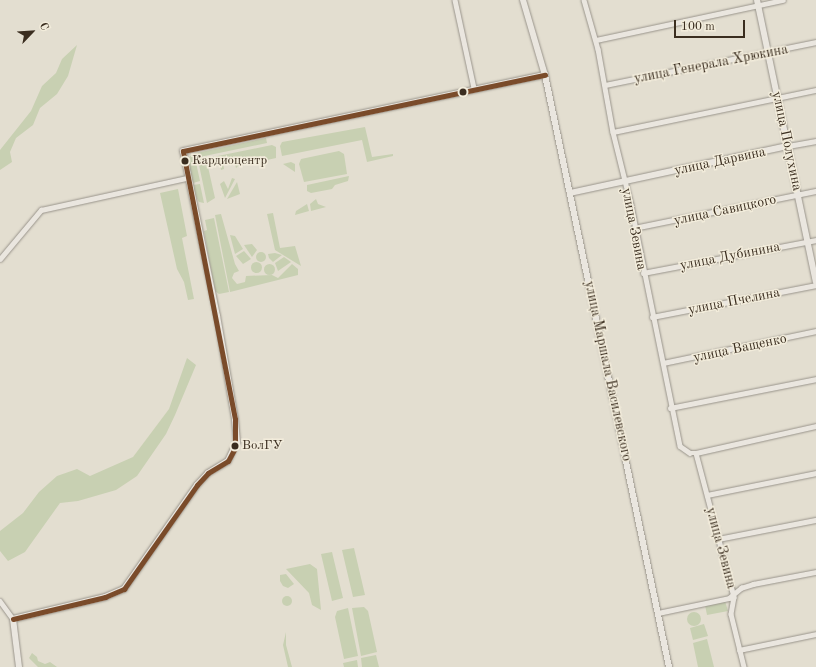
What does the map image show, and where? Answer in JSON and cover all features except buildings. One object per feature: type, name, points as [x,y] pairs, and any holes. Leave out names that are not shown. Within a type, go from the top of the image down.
[{"type":"street","points":[[455,0],[474,88]]},
{"type":"street","name":"улица Маршала Василевского","points":[[523,0],[545,75],[669,667]]},
{"type":"street","name":"улица Зевина","points":[[584,0],[596,40],[613,132],[663,363],[670,408],[678,442],[683,449],[696,453],[734,597],[731,614],[744,667]]},
{"type":"street","points":[[596,40],[758,2],[783,0]]},
{"type":"street","name":"улица Полухина","points":[[758,2],[816,283]]},
{"type":"street","name":"улица Генерала Хрюкина","points":[[605,86],[816,42]]},
{"type":"street","points":[[13,619],[105,597],[124,589],[197,485],[208,472],[226,463],[237,442],[235,419],[217,316],[187,178],[183,151],[189,148],[474,88],[545,75]]},
{"type":"street","points":[[613,132],[816,90]]},
{"type":"street","name":"улица Дарвина","points":[[570,193],[816,141]]},
{"type":"street","points":[[0,259],[41,210],[187,178]]},
{"type":"street","name":"улица Савицкого","points":[[634,228],[816,191]]},
{"type":"street","name":"улица Дубинина","points":[[643,273],[816,240]]},
{"type":"street","name":"улица Пчелина","points":[[652,317],[816,283]]},
{"type":"street","name":"улица Ващенко","points":[[663,363],[816,331]]},
{"type":"street","points":[[670,408],[816,379]]},
{"type":"street","points":[[696,453],[816,426]]},
{"type":"street","points":[[707,496],[816,473]]},
{"type":"street","points":[[718,539],[816,520]]},
{"type":"street","points":[[658,613],[734,597],[735,592],[742,588],[816,572]]},
{"type":"street","points":[[0,600],[13,619],[19,667]]},
{"type":"street","points":[[739,650],[816,634]]},
{"type":"green space","points":[[77,45],[68,76],[57,94],[40,108],[33,125],[16,138],[10,152],[12,162],[0,170],[0,150],[31,111],[42,86],[56,73],[62,59]]},
{"type":"green space","points":[[365,127],[372,157],[393,154],[393,156],[367,162],[362,140],[282,156],[280,146],[282,142]]},
{"type":"green space","points":[[266,138],[267,143],[195,158],[200,181],[193,183],[188,159],[192,154]]},
{"type":"green space","points":[[272,145],[276,147],[276,158],[267,160],[265,156],[245,159],[236,168],[234,161],[223,162],[224,169],[221,170],[220,164],[204,167],[208,167],[215,198],[207,203],[198,160]]},
{"type":"green space","points":[[339,151],[344,154],[347,174],[304,182],[299,164],[301,159]]},
{"type":"green space","points":[[291,162],[295,164],[295,172],[283,164]]},
{"type":"green space","points":[[349,176],[348,181],[335,185],[332,189],[311,193],[307,191],[307,185]]},
{"type":"green space","points":[[232,178],[235,179],[225,198],[220,184],[224,181],[228,189]]},
{"type":"green space","points":[[237,182],[240,194],[227,199]]},
{"type":"green space","points":[[200,184],[204,203],[199,202],[193,185]]},
{"type":"green space","points":[[178,189],[187,236],[182,238],[194,299],[188,300],[184,282],[177,269],[160,193]]},
{"type":"green space","points":[[316,199],[318,204],[326,207],[311,211],[310,204]]},
{"type":"green space","points":[[307,204],[309,211],[295,215],[296,211]]},
{"type":"green space","points":[[273,213],[280,248],[295,246],[301,266],[275,250],[267,214]]},
{"type":"green space","points":[[221,214],[235,264],[239,271],[234,273],[232,278],[237,284],[245,282],[246,276],[272,275],[278,278],[292,264],[298,269],[298,275],[230,292],[215,215]]},
{"type":"green space","points":[[214,218],[229,292],[219,294],[215,291],[204,231],[207,230],[205,220]]},
{"type":"green space","points":[[230,235],[235,236],[243,249],[235,254]]},
{"type":"green space","points":[[252,244],[257,250],[252,257],[244,245]]},
{"type":"green space","points":[[244,251],[251,259],[243,264],[236,256]]},
{"type":"green space","points":[[259,252],[263,252],[265,253],[265,261],[259,262],[256,259],[256,255]]},
{"type":"green space","points":[[275,253],[282,255],[273,262],[269,258],[268,254]]},
{"type":"green space","points":[[284,257],[291,262],[278,271],[275,263]]},
{"type":"green space","points":[[254,262],[258,262],[260,263],[260,271],[254,272],[251,269],[251,265]]},
{"type":"green space","points":[[267,264],[271,264],[273,265],[273,273],[267,274],[264,271],[264,267]]},
{"type":"green space","points":[[187,358],[196,365],[175,415],[166,434],[137,476],[116,490],[78,501],[60,503],[25,552],[8,561],[0,551],[0,531],[23,513],[39,492],[57,476],[77,469],[90,476],[133,457],[169,409]]},
{"type":"green space","points":[[354,548],[365,595],[353,597],[342,550]]},
{"type":"green space","points":[[332,552],[343,598],[332,601],[321,554]]},
{"type":"green space","points":[[310,564],[317,569],[321,610],[312,605],[309,593],[286,569]]},
{"type":"green space","points":[[286,574],[294,584],[288,588],[283,586],[280,581],[280,575]]},
{"type":"green space","points":[[285,596],[289,596],[291,597],[291,605],[285,606],[282,603],[282,599]]},
{"type":"green space","points":[[725,601],[728,611],[707,615],[705,605]]},
{"type":"green space","points":[[364,607],[368,611],[377,652],[361,656],[352,608]]},
{"type":"green space","points":[[348,608],[358,656],[344,659],[335,617],[337,611]]},
{"type":"green space","points":[[694,612],[699,614],[701,619],[699,624],[694,626],[689,624],[687,619],[689,614]]},
{"type":"green space","points":[[704,624],[708,636],[693,640],[690,628]]},
{"type":"green space","points":[[286,632],[286,645],[292,667],[288,667],[283,645]]},
{"type":"green space","points":[[707,639],[714,667],[698,667],[693,643]]},
{"type":"green space","points":[[32,653],[37,657],[38,661],[45,664],[50,662],[57,667],[38,667],[29,658]]},
{"type":"green space","points":[[376,655],[379,667],[362,667],[361,658]]},
{"type":"green space","points":[[357,660],[358,667],[344,667],[343,663]]},
{"type":"transit line","points":[[13,619],[105,597],[124,589],[197,485],[208,473],[228,461],[235,448],[235,419],[183,151],[545,75]]},
{"type":"place","name":"Кардиоцентр","points":[[185,161]]},
{"type":"place","name":"ВолГУ","points":[[235,446]]}]
